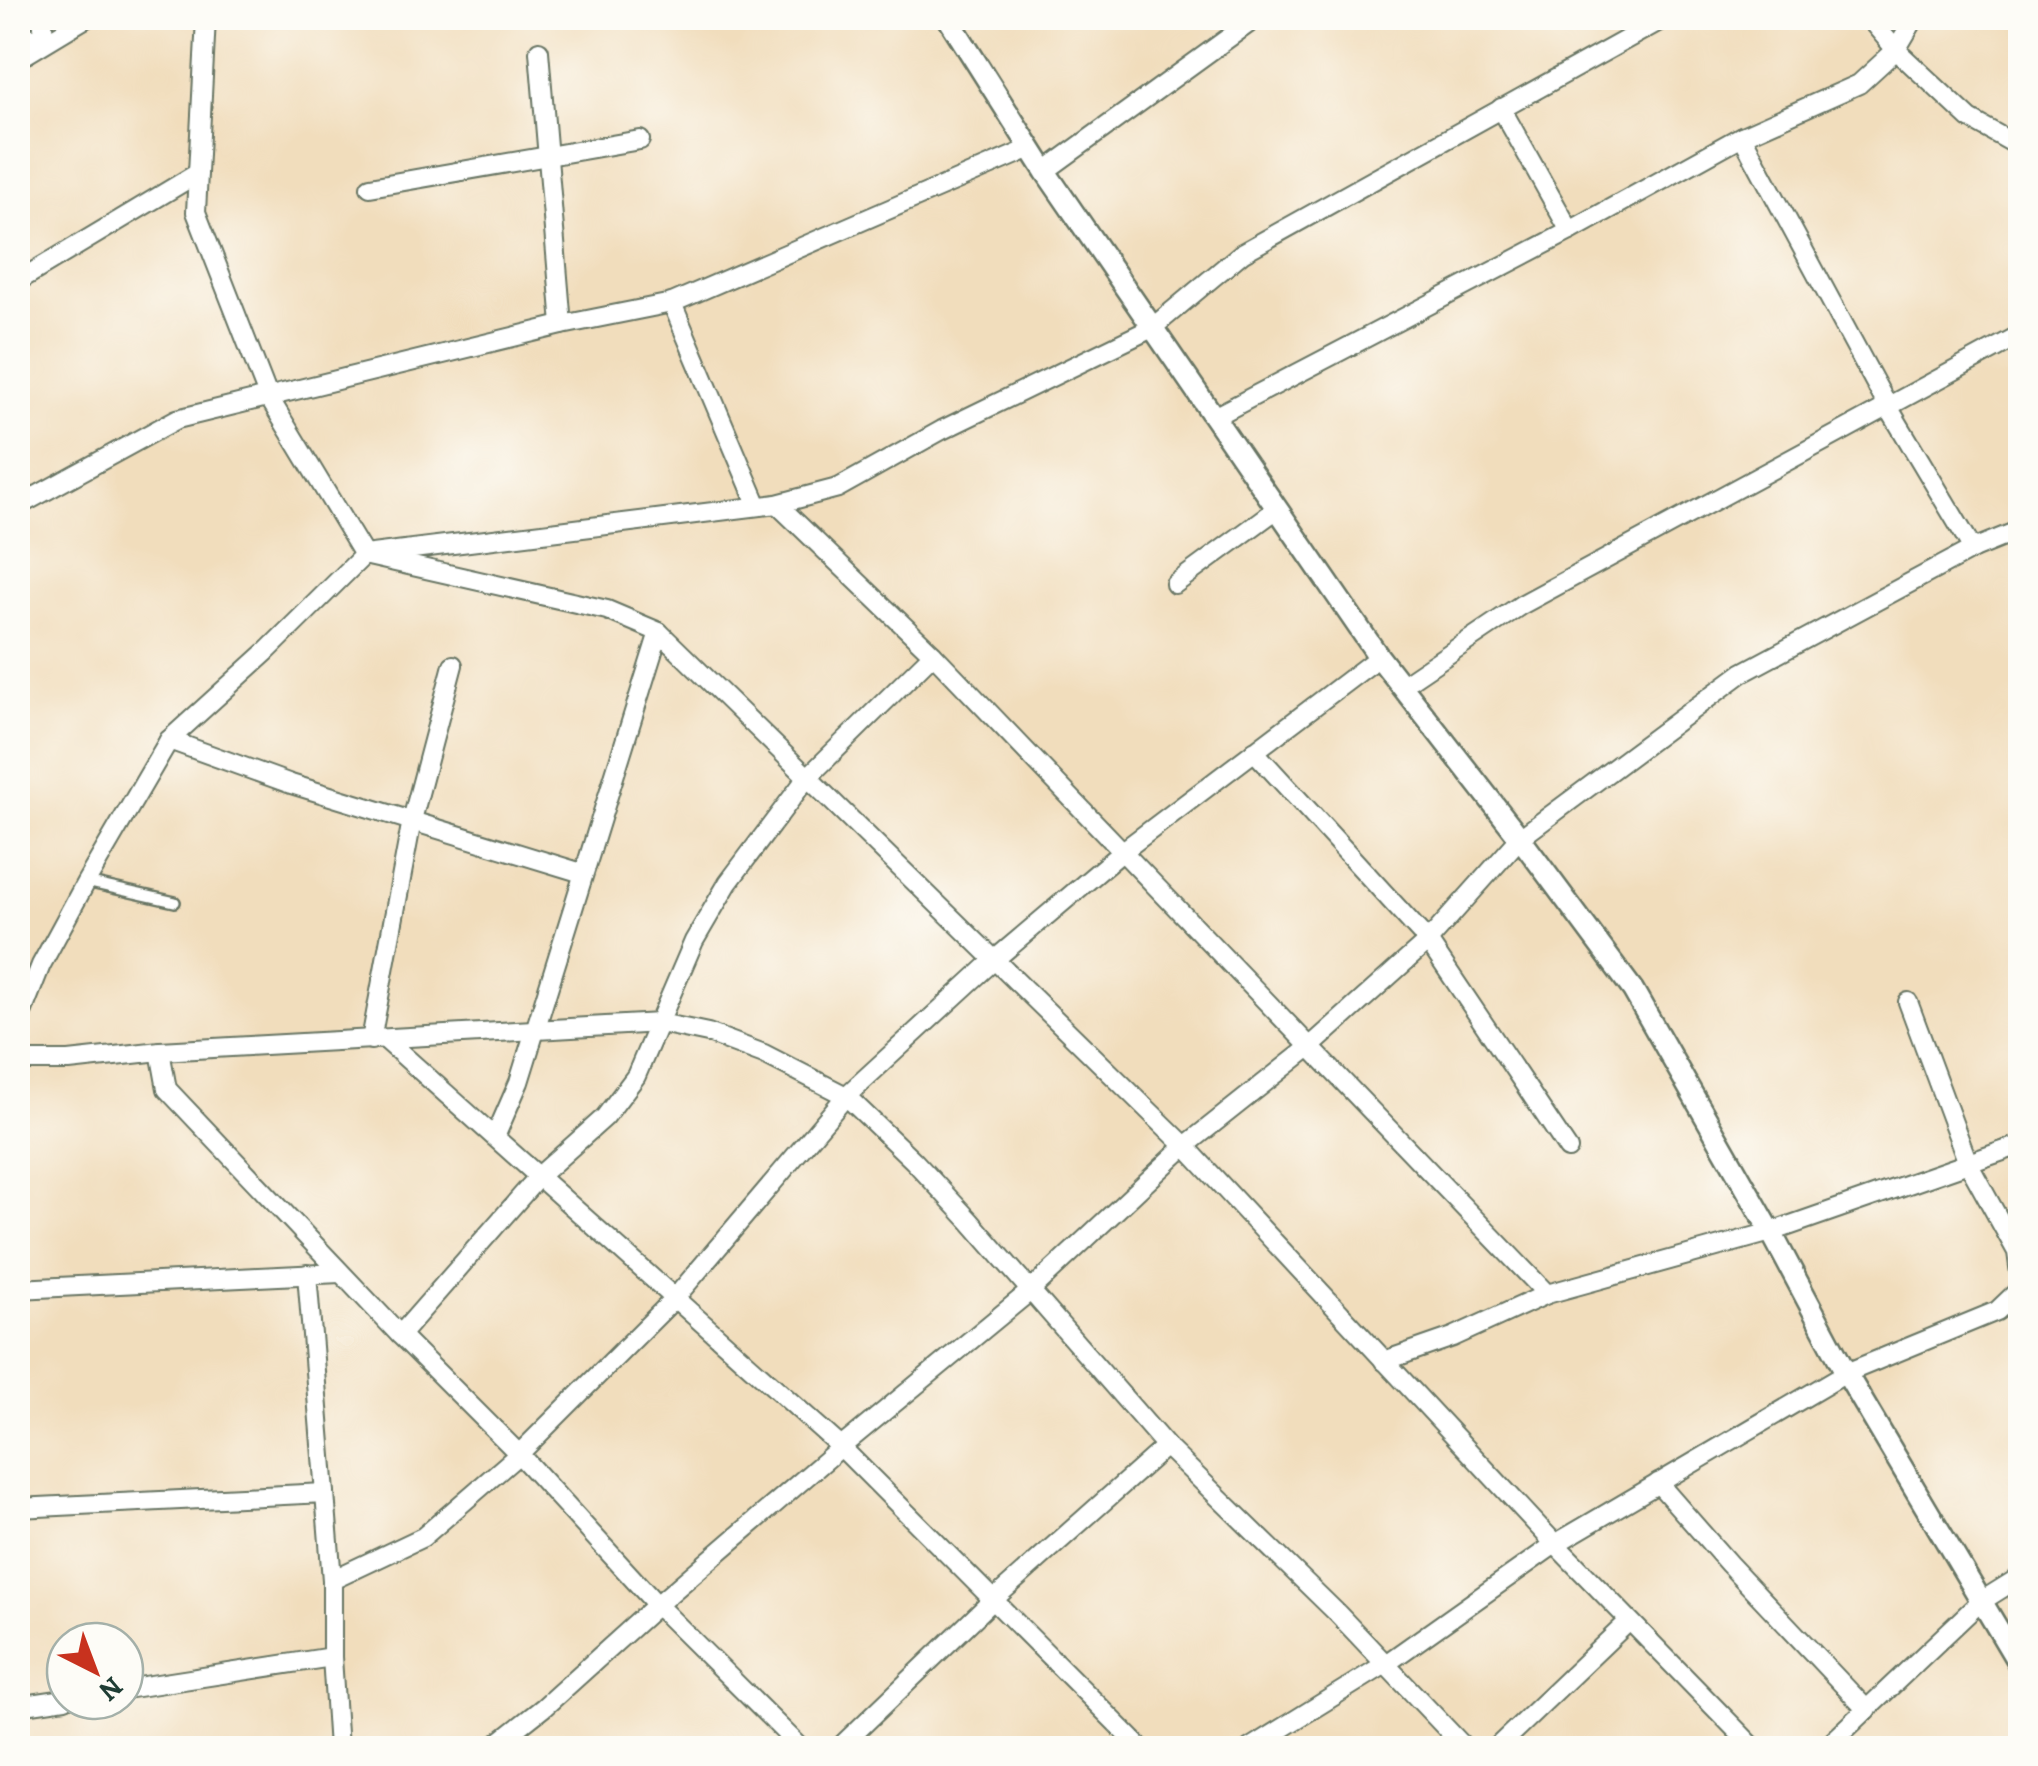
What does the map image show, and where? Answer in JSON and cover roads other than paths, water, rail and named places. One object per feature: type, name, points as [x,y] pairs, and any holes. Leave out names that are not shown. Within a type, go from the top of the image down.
[{"type":"street","points":[[42,18],[45,42]]},
{"type":"street","points":[[18,59],[86,18]]},
{"type":"street","points":[[206,18],[196,212],[268,396],[364,555],[607,610],[659,632],[993,962],[1186,1146],[1554,1544],[1754,1748]]},
{"type":"street","points":[[948,18],[1045,171],[1379,657],[1633,990],[1846,1372],[2020,1666]]},
{"type":"street","points":[[1045,171],[1256,18]]},
{"type":"street","points":[[18,1023],[42,965],[86,882],[169,740],[364,555],[767,505],[838,488],[942,430],[1152,328],[1242,253],[1665,18]]},
{"type":"street","points":[[1868,18],[1970,120],[2020,147]]},
{"type":"street","points":[[1214,417],[1570,231],[1742,136],[1859,84],[1896,50],[1914,18]]},
{"type":"street","points":[[18,32],[45,42]]},
{"type":"street","points":[[539,52],[562,325]]},
{"type":"street","points":[[1501,108],[1570,231]]},
{"type":"street","points":[[1742,136],[1886,405],[1973,549]]},
{"type":"street","points":[[370,186],[640,140]]},
{"type":"street","points":[[18,506],[177,419],[562,325],[672,304],[1030,148]]},
{"type":"street","points":[[18,282],[198,173]]},
{"type":"street","points":[[672,304],[767,505],[933,654],[1546,1294]]},
{"type":"street","points":[[1400,686],[1521,605],[2020,335]]},
{"type":"street","points":[[1175,584],[1277,509]]},
{"type":"street","points":[[492,1748],[841,1447],[1029,1292],[1186,1146],[1311,1046],[1428,941],[1520,838],[1742,672],[1973,549],[2020,530]]},
{"type":"street","points":[[495,1137],[519,1082],[659,632]]},
{"type":"street","points":[[400,1335],[539,1176],[606,1117],[636,1076],[694,942],[728,883],[806,779],[933,654]]},
{"type":"street","points":[[332,1580],[424,1537],[519,1454],[675,1298],[846,1096],[1123,850],[1379,657]]},
{"type":"street","points":[[378,1040],[412,820],[453,665]]},
{"type":"street","points":[[169,740],[291,784],[582,874]]},
{"type":"street","points":[[1254,752],[1428,941],[1568,1149]]},
{"type":"street","points":[[1908,1002],[1968,1163],[2017,1252],[2020,1274]]},
{"type":"street","points":[[18,1061],[69,1061],[160,1051],[660,1023],[708,1033],[764,1054],[846,1096],[936,1185],[1166,1446],[1242,1517],[1465,1748]]},
{"type":"street","points":[[378,1040],[495,1137],[841,1447],[1140,1748]]},
{"type":"street","points":[[160,1051],[167,1089],[340,1273],[519,1454],[657,1605],[801,1748]]},
{"type":"street","points":[[1384,1361],[1453,1338],[1546,1294],[1771,1232],[2020,1145]]},
{"type":"street","points":[[18,1290],[340,1273]]},
{"type":"street","points":[[307,1274],[332,1580],[338,1748]]},
{"type":"street","points":[[1250,1748],[1386,1664],[1554,1544],[1658,1482],[1846,1372],[1996,1311],[2020,1290]]},
{"type":"street","points":[[839,1748],[994,1599],[1166,1446]]},
{"type":"street","points":[[1658,1482],[1728,1564],[1867,1710]]},
{"type":"street","points":[[18,1508],[325,1493]]},
{"type":"street","points":[[1826,1748],[1980,1602],[2020,1577]]},
{"type":"street","points":[[1496,1748],[1629,1621]]},
{"type":"street","points":[[145,1686],[332,1657]]},
{"type":"street","points":[[18,1706],[45,1702]]},
{"type":"lane","points":[[86,882],[176,902]]}]
